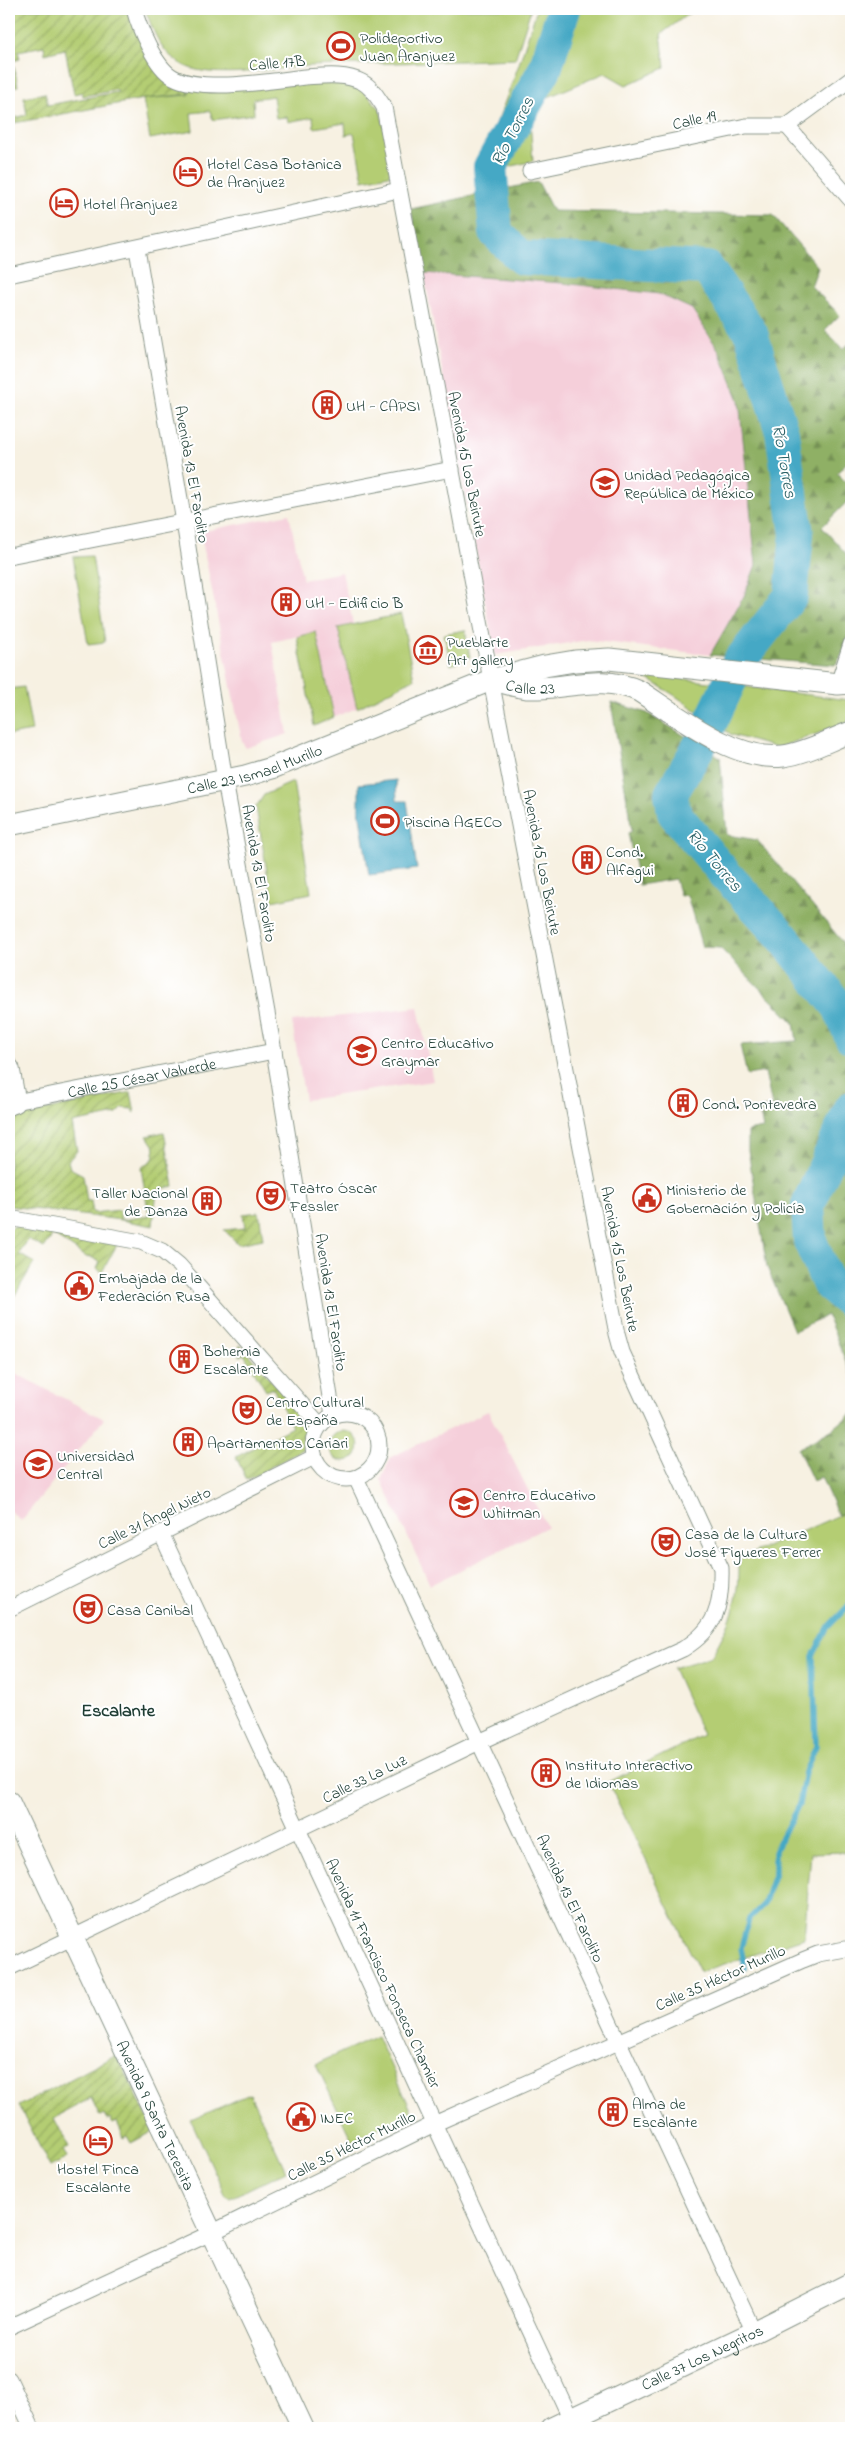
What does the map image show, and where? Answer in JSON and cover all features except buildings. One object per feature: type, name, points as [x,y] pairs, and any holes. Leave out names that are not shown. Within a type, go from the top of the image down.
[{"type":"main road","name":"Calle 23","points":[[491,680],[575,661],[609,659],[841,683]]},
{"type":"main road","name":"Calle 23","points":[[491,680],[526,688],[612,682],[639,691],[732,748],[752,755],[785,756],[851,732]]},
{"type":"main road","name":"Calle 23 Ismael Murillo","points":[[9,825],[225,781],[272,768],[491,680]]},
{"type":"main road","points":[[9,1069],[12,1103]]},
{"type":"main road","name":"Avenida 9 Santa Teresita","points":[[9,1802],[303,2428]]},
{"type":"main road","name":"Calle 37 Los Negritos","points":[[566,2425],[851,2283]]},
{"type":"street","name":"Calle 17B","points":[[134,9],[141,34],[156,57],[171,76],[190,84],[218,85],[319,76],[343,77],[362,82],[376,94],[384,107]]},
{"type":"street","points":[[851,79],[787,126],[851,200]]},
{"type":"street","name":"Avenida 15 Los Beirute","points":[[384,107],[491,680],[617,1334],[622,1352],[721,1568],[722,1586],[719,1605]]},
{"type":"street","name":"Calle 19","points":[[530,171],[746,126],[787,126]]},
{"type":"street","points":[[9,275],[137,249],[400,190]]},
{"type":"street","name":"Avenida 13 El Farolito","points":[[137,249],[184,522],[225,781],[274,1051],[333,1415]]},
{"type":"street","points":[[9,556],[452,469]]},
{"type":"street","points":[[841,683],[851,644]]},
{"type":"street","name":"Calle 25 César Valverde","points":[[12,1103],[274,1051]]},
{"type":"street","points":[[9,1218],[141,1242],[162,1250],[179,1265],[320,1425]]},
{"type":"street","points":[[351,1413],[359,1416],[373,1427],[377,1435],[379,1452],[376,1461],[364,1474],[356,1478],[336,1478],[326,1474],[314,1457],[313,1441],[320,1425],[333,1415],[351,1413]]},
{"type":"street","name":"Calle 31 Ángel Nieto","points":[[9,1609],[314,1457]]},
{"type":"street","name":"Avenida 13 El Farolito","points":[[356,1478],[754,2332]]},
{"type":"street","name":"Avenida 11 Francisco Fonseca Chamier","points":[[161,1533],[434,2124],[566,2425]]},
{"type":"street","name":"Calle 33 La Luz","points":[[9,1968],[479,1742],[683,1649],[700,1639],[711,1624],[719,1605]]},
{"type":"street","name":"Calle 35 Héctor Murillo","points":[[9,2327],[211,2233],[434,2124],[618,2041],[803,1960],[851,1948]]},
{"type":"street","points":[[9,2379],[32,2428]]},
{"type":"shaded area","name":"Unidad Pedagógica República de México","points":[[424,273],[562,283],[659,294],[692,309],[718,349],[739,400],[756,565],[744,596],[710,655],[588,640],[495,655]]},
{"type":"shaded area","name":"UH - Edificio B","points":[[289,514],[303,580],[342,572],[353,624],[338,628],[357,708],[334,717],[316,632],[272,642],[288,734],[246,748],[242,742],[201,535],[202,532],[209,530]]},
{"type":"shaded area","name":"Centro Educativo Graymar","points":[[418,1007],[433,1081],[305,1100],[292,1022]]},
{"type":"shaded area","name":"Universidad Central","points":[[9,1370],[104,1419],[21,1521],[9,1510]]},
{"type":"shaded area","name":"Centro Educativo Whitman","points":[[488,1411],[547,1527],[430,1585],[381,1479],[391,1457]]},
{"type":"green space","points":[[17,9],[130,9],[134,24],[188,89],[189,94],[143,99],[9,124],[9,119],[27,115],[24,97],[45,93],[48,105],[118,92],[117,90],[83,96],[82,92],[74,94],[65,49],[45,54],[44,46],[18,51],[20,59],[13,61],[18,86],[9,88],[9,11]]},
{"type":"green space","name":"Polideportivo Juan Aranjuez","points":[[145,9],[531,9],[515,59],[310,66],[228,73],[197,70],[177,61],[159,42]]},
{"type":"green space","points":[[537,9],[695,9],[661,34],[665,68],[626,85],[605,73],[529,105],[533,161],[487,172],[485,154],[518,67]]},
{"type":"green space","points":[[335,82],[359,86],[380,109],[394,174],[363,180],[354,133],[346,135],[345,123],[314,128],[313,117],[288,122],[287,117],[276,118],[273,96],[253,99],[254,114],[213,120],[210,111],[191,113],[193,131],[150,139],[143,99],[189,95],[188,89]]},
{"type":"green space","points":[[538,182],[553,211],[773,215],[818,267],[811,286],[840,315],[825,330],[843,349],[849,344],[851,346],[851,438],[849,441],[851,444],[851,458],[837,473],[851,487],[851,498],[822,527],[851,559],[852,614],[850,628],[847,642],[835,665],[710,655],[744,596],[756,565],[739,400],[718,349],[692,309],[659,294],[562,283],[424,273],[411,209]]},
{"type":"green space","points":[[92,556],[105,642],[88,644],[73,557]]},
{"type":"green space","points":[[401,614],[414,679],[357,708],[338,628]]},
{"type":"green space","points":[[465,630],[470,657],[451,665],[444,634]]},
{"type":"green space","points":[[316,632],[334,717],[314,726],[297,637]]},
{"type":"green space","points":[[638,673],[849,700],[851,715],[847,723],[777,748],[732,735]]},
{"type":"green space","points":[[24,687],[32,731],[9,735],[9,689]]},
{"type":"green space","points":[[611,702],[647,713],[720,757],[727,835],[757,840],[851,952],[851,1374],[827,1315],[794,1331],[767,1267],[748,1150],[748,1131],[763,1128],[759,1109],[772,1106],[765,1072],[747,1075],[740,1045],[797,1041],[794,1023],[720,948],[702,947],[687,895],[680,896],[675,879],[639,885],[628,833],[632,831]]},
{"type":"green space","points":[[293,782],[311,893],[272,901],[256,807],[264,795]]},
{"type":"green space","points":[[131,1092],[135,1113],[132,1109],[123,1108],[117,1114],[72,1123],[77,1151],[68,1161],[70,1168],[83,1175],[87,1201],[91,1201],[93,1213],[119,1210],[121,1220],[9,1206],[9,1118]]},
{"type":"green space","points":[[164,1132],[174,1186],[157,1190],[153,1226],[121,1220],[149,1216],[141,1168],[153,1159],[155,1148],[147,1136]]},
{"type":"green space","points":[[259,1212],[263,1239],[238,1244],[224,1230],[245,1228],[243,1214]]},
{"type":"green space","points":[[18,1225],[118,1243],[102,1272],[97,1269],[100,1262],[89,1256],[88,1258],[53,1235],[44,1248],[28,1239],[19,1254],[34,1263],[12,1300],[9,1298],[9,1229]]},
{"type":"green space","points":[[240,1345],[311,1425],[304,1449],[247,1480],[236,1457],[292,1427],[273,1388],[266,1391],[244,1354],[239,1356]]},
{"type":"green space","points":[[851,1414],[851,1510],[838,1515],[821,1477],[813,1481],[798,1449],[833,1429]]},
{"type":"green space","points":[[344,1431],[355,1435],[359,1446],[355,1457],[344,1461],[333,1457],[329,1446],[333,1435]]},
{"type":"green space","points":[[851,1510],[851,1852],[811,1853],[804,1938],[700,1972],[608,1782],[703,1735],[673,1668],[711,1657],[733,1611],[738,1588],[739,1559]]},
{"type":"green space","points":[[377,2036],[412,2112],[352,2141],[316,2064]]},
{"type":"green space","points":[[117,2055],[154,2131],[131,2143],[127,2136],[124,2138],[117,2122],[113,2124],[110,2119],[107,2120],[104,2114],[100,2116],[91,2098],[54,2118],[69,2147],[63,2150],[67,2158],[50,2167],[19,2106]]},
{"type":"green space","points":[[250,2094],[286,2171],[230,2198],[226,2196],[191,2120]]},
{"type":"water","name":"Piscina AGECO","points":[[396,780],[397,801],[407,801],[417,869],[369,875],[359,810],[359,784]]},
{"type":"waterway","name":"Río Torres","points":[[564,9],[545,69],[490,167],[496,233],[522,258],[707,268],[751,333],[782,432],[797,534],[791,596],[739,662],[701,743],[671,794],[674,813],[726,875],[782,936],[839,1007],[851,1037]]},
{"type":"waterway","name":"Río Torres","points":[[851,1108],[808,1205],[810,1241],[829,1285],[851,1303]]},
{"type":"waterway","points":[[745,1968],[741,1948],[749,1919],[764,1904],[775,1872],[775,1850],[799,1804],[805,1772],[816,1746],[813,1656],[827,1628],[851,1603]]},
{"type":"place","name":"Polideportivo Juan Aranjuez","points":[[341,46]]},
{"type":"place","name":"Hotel Casa Botanica de Aranjuez","points":[[188,172]]},
{"type":"place","name":"Hotel Aranjuez","points":[[64,203]]},
{"type":"place","name":"UH - CAPSI","points":[[327,405]]},
{"type":"place","name":"Unidad Pedagógica República de México","points":[[605,483]]},
{"type":"place","name":"UH - Edificio B","points":[[286,602]]},
{"type":"place","name":"Pueblarte Art gallery","points":[[428,650]]},
{"type":"place","name":"Piscina AGECO","points":[[385,821]]},
{"type":"place","name":"Cond. Alfagui","points":[[587,860]]},
{"type":"place","name":"Centro Educativo Graymar","points":[[362,1051]]},
{"type":"place","name":"Cond. Pontevedra","points":[[683,1103]]},
{"type":"place","name":"Teatro Óscar Fessler","points":[[271,1196]]},
{"type":"place","name":"Ministerio de Gobernación y Policía","points":[[647,1198]]},
{"type":"place","name":"Taller Nacional de Danza","points":[[207,1201]]},
{"type":"place","name":"Embajada de la Federación Rusa","points":[[79,1286]]},
{"type":"place","name":"Bohemia Escalante","points":[[184,1359]]},
{"type":"place","name":"Centro Cultural de España","points":[[247,1410]]},
{"type":"place","name":"Apartamentos Cariari","points":[[188,1442]]},
{"type":"place","name":"Universidad Central","points":[[38,1464]]},
{"type":"place","name":"Centro Educativo Whitman","points":[[464,1503]]},
{"type":"place","name":"Casa de la Cultura José Figueres Ferrer","points":[[666,1542]]},
{"type":"place","name":"Casa Canibal","points":[[88,1609]]},
{"type":"place","name":"Instituto Interactivo de Idiomas","points":[[546,1773]]},
{"type":"place","name":"Alma de Escalante","points":[[613,2112]]},
{"type":"place","name":"INEC","points":[[301,2117]]},
{"type":"place","name":"Hostel Finca Escalante","points":[[98,2141]]},
{"type":"district","name":"Escalante","points":[[118,1710]]}]
